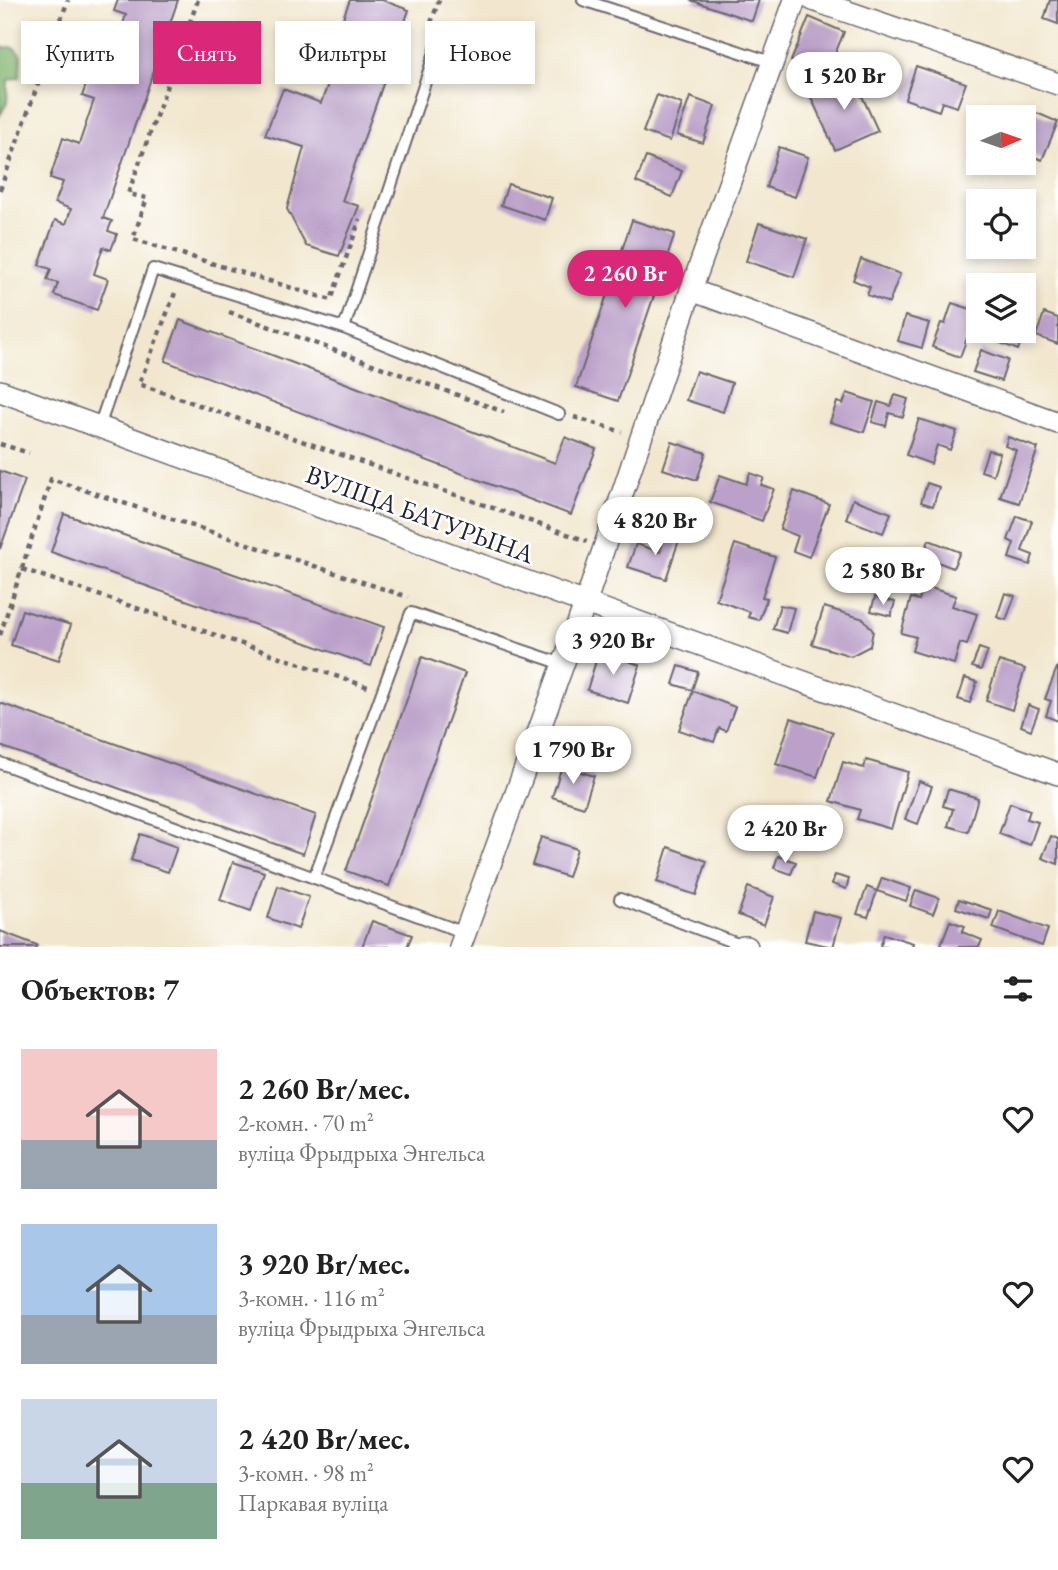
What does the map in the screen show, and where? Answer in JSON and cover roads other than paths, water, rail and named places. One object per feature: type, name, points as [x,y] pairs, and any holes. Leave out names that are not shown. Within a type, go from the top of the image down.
[{"type":"street","points":[[462,940],[585,604],[691,290],[795,0]]},
{"type":"street","points":[[813,0],[1058,84]]},
{"type":"street","points":[[691,290],[1058,423]]},
{"type":"street","name":"ВУЛІЦА БАТУРЫНА","points":[[0,391],[1058,774]]},
{"type":"lane","points":[[583,0],[774,63]]},
{"type":"lane","points":[[344,328],[425,82]]},
{"type":"lane","points":[[99,427],[153,269],[344,328],[559,414]]},
{"type":"lane","points":[[314,878],[411,613],[563,664]]},
{"type":"lane","points":[[0,763],[314,878],[462,940]]},
{"type":"lane","points":[[620,899],[744,946]]}]
